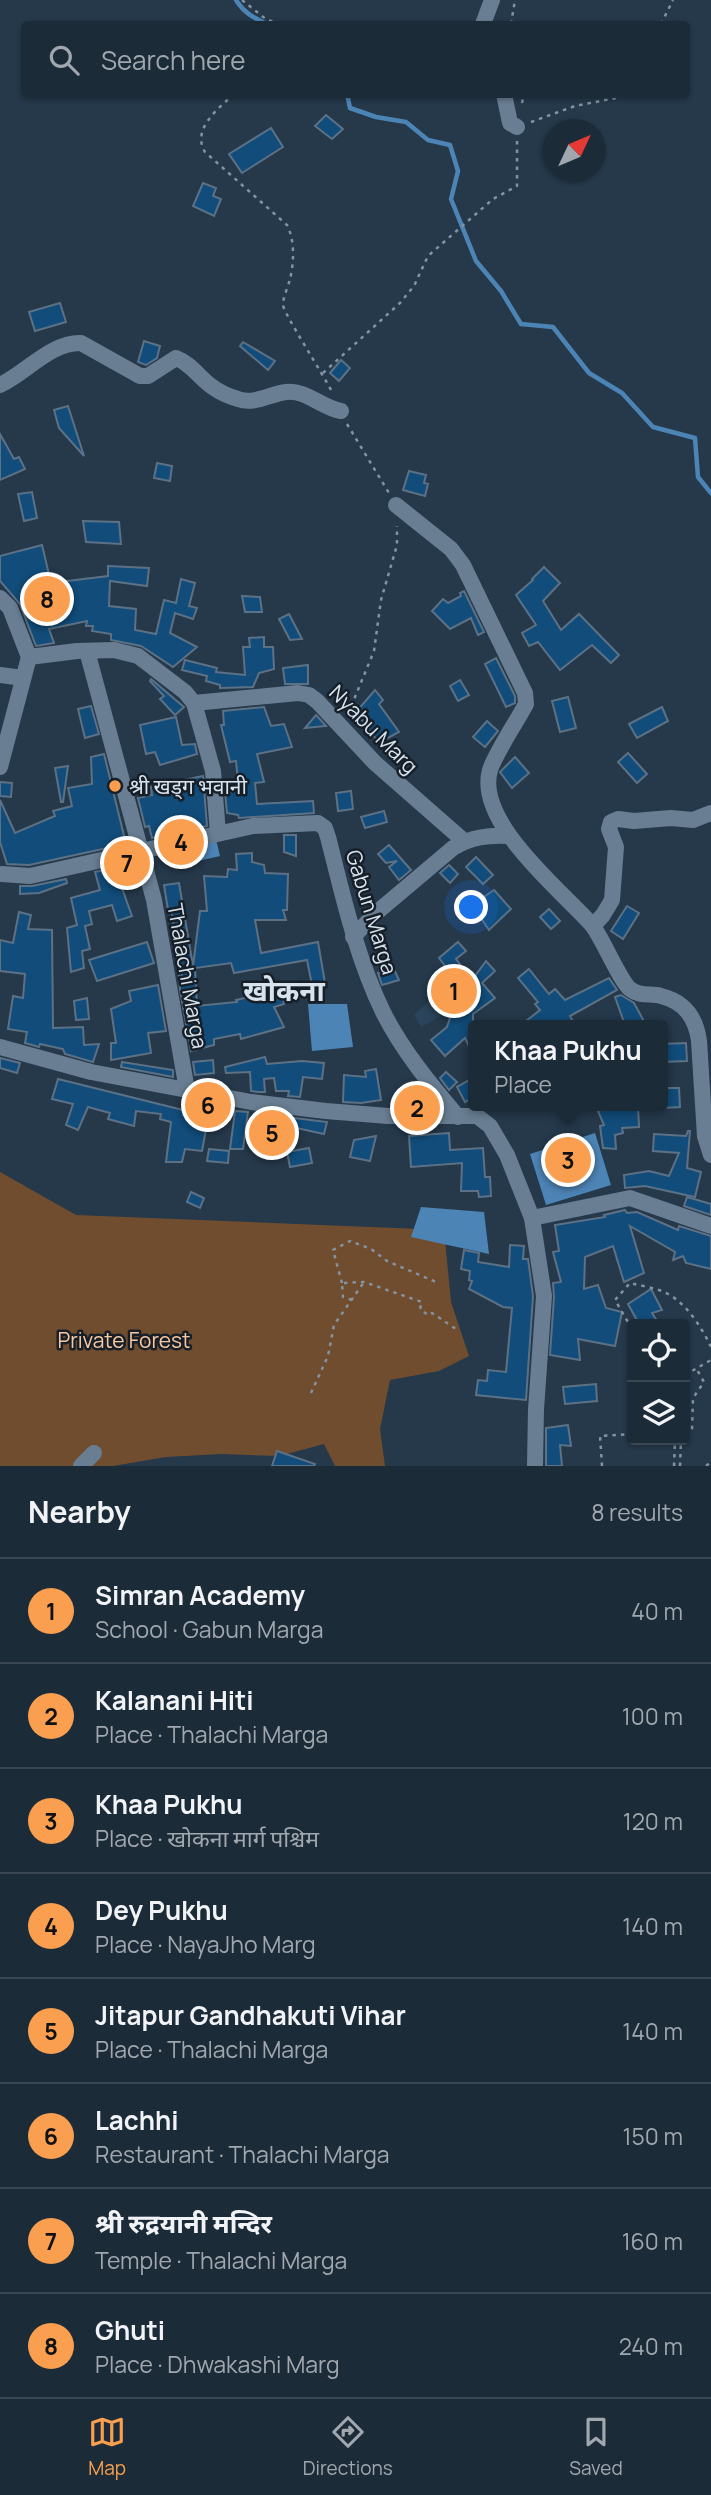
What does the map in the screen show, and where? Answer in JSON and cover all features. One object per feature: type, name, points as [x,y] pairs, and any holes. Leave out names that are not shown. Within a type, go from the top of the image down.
[{"type":"street","points":[[484,21],[492,0]]},
{"type":"street","points":[[505,98],[510,123],[517,127]]},
{"type":"street","points":[[0,385],[59,348],[81,343],[140,376],[148,376],[176,358],[184,361],[214,388],[237,399],[248,402],[286,392],[299,392],[328,409],[341,411]]},
{"type":"street","points":[[396,505],[452,549],[463,565],[525,693],[526,705],[490,770],[488,793],[508,836],[593,926],[629,988],[646,995],[660,995],[691,1013],[699,1041],[705,1136],[711,1155]]},
{"type":"street","points":[[0,598],[10,608],[29,657],[0,767]]},
{"type":"street","points":[[1,875],[30,876],[218,833],[213,771],[194,703],[185,692],[138,656],[114,650],[29,657]]},
{"type":"street","name":"Thalachi Marga","points":[[87,651],[154,900],[187,1090]]},
{"type":"street","points":[[0,675],[23,678]]},
{"type":"street","name":"Nyabu Marg","points":[[194,703],[298,693],[309,695],[375,763],[464,841]]},
{"type":"street","points":[[593,926],[612,900],[616,847],[609,829],[611,822],[618,819],[693,820],[711,813]]},
{"type":"street","name":"Gabun Marga","points":[[218,833],[253,826],[318,823],[325,828],[353,937],[383,1013],[420,1072],[458,1117]]},
{"type":"street","points":[[353,937],[376,913],[453,848],[464,841],[489,835],[508,836]]},
{"type":"street","points":[[0,1046],[91,1072],[251,1102],[388,1116],[477,1116],[490,1126],[507,1156],[532,1218],[544,1296],[536,1398],[535,1466]]},
{"type":"street","points":[[532,1218],[630,1198],[711,1226]]},
{"type":"street","points":[[81,1466],[94,1452]]},
{"type":"path","points":[[242,0],[271,21]]},
{"type":"path","points":[[512,21],[515,0]]},
{"type":"path","points":[[662,21],[673,0]]},
{"type":"path","points":[[323,373],[400,303],[414,286],[428,256],[493,199],[517,186],[517,127],[575,106],[616,98]]},
{"type":"path","points":[[352,1300],[343,1297],[333,1250],[350,1241],[371,1249],[387,1261],[436,1282]]},
{"type":"path","points":[[342,1283],[364,1282],[422,1302],[420,1308],[428,1315],[432,1314],[459,1331]]},
{"type":"path","points":[[311,1393],[328,1356],[334,1325],[364,1282]]},
{"type":"path","points":[[627,1320],[615,1300],[630,1283],[667,1293],[684,1305],[701,1326],[711,1347]]},
{"type":"path","points":[[690,1372],[711,1360]]},
{"type":"path","points":[[690,1430],[693,1398],[704,1382],[696,1368]]},
{"type":"path","points":[[602,1466],[600,1436],[627,1434]]},
{"type":"path","points":[[674,1466],[675,1445]]},
{"type":"path","points":[[680,1466],[681,1445]]},
{"type":"path","points":[[706,1466],[711,1462]]},
{"type":"shaded area","points":[[460,965],[476,985],[458,999],[462,1005],[421,1027],[414,1015],[446,985],[446,975]]},
{"type":"green space","name":"Private Forest","points":[[0,1172],[76,1215],[444,1230],[451,1302],[469,1356],[439,1371],[390,1380],[380,1429],[385,1466],[335,1466],[324,1444],[279,1456],[221,1454],[166,1457],[113,1466],[0,1466]]},
{"type":"water","points":[[215,835],[220,856],[185,864],[181,842]]},
{"type":"water","points":[[308,1004],[347,1004],[353,1047],[312,1051]]},
{"type":"water","points":[[595,1133],[611,1185],[546,1205],[530,1154]]},
{"type":"water","points":[[421,1207],[484,1212],[489,1254],[411,1237]]},
{"type":"building","points":[[326,115],[343,129],[332,139],[315,126]]},
{"type":"building","points":[[271,128],[283,147],[242,173],[229,154]]},
{"type":"building","points":[[203,183],[216,188],[213,196],[221,199],[214,216],[193,206]]},
{"type":"building","points":[[60,303],[66,322],[35,331],[29,312]]},
{"type":"building","points":[[144,341],[160,346],[157,358],[146,365],[138,362]]},
{"type":"building","points":[[243,342],[275,361],[268,370],[240,346]]},
{"type":"building","points":[[341,360],[350,368],[339,381],[330,373]]},
{"type":"building","points":[[68,406],[84,456],[59,428],[54,410]]},
{"type":"building","points":[[0,434],[14,459],[19,457],[25,469],[0,480]]},
{"type":"building","points":[[157,463],[172,466],[170,481],[154,478]]},
{"type":"building","points":[[409,471],[426,475],[424,483],[428,484],[425,496],[403,490]]},
{"type":"building","points":[[32,492],[37,518],[24,521],[18,494]]},
{"type":"building","points":[[83,521],[119,522],[121,544],[86,542]]},
{"type":"building","points":[[42,545],[51,583],[108,576],[108,566],[149,568],[147,586],[110,581],[109,606],[136,609],[135,630],[156,634],[164,600],[176,603],[181,579],[195,583],[189,606],[197,608],[193,619],[175,613],[170,633],[197,647],[173,667],[141,646],[111,640],[111,634],[92,631],[93,626],[86,626],[87,621],[49,629],[54,643],[36,646],[20,604],[0,581],[0,556]]},
{"type":"building","points":[[544,567],[560,583],[543,601],[561,630],[579,614],[619,655],[611,663],[592,645],[560,670],[538,642],[529,646],[522,633],[536,625],[516,595]]},
{"type":"building","points":[[464,591],[484,632],[478,635],[471,618],[450,629],[432,611],[443,599],[448,603],[461,596],[460,593]]},
{"type":"building","points":[[242,596],[260,597],[262,612],[245,612]]},
{"type":"building","points":[[289,614],[302,639],[290,640],[279,619]]},
{"type":"building","points":[[264,637],[264,647],[273,647],[274,669],[259,673],[253,687],[220,688],[220,685],[206,681],[207,676],[182,670],[185,660],[217,668],[216,672],[245,675],[243,647],[250,647],[249,638]]},
{"type":"building","points":[[496,658],[515,696],[515,703],[506,707],[485,664]]},
{"type":"building","points":[[308,665],[308,684],[285,684],[283,668]]},
{"type":"building","points":[[151,679],[184,707],[175,715],[160,699],[164,696]]},
{"type":"building","points":[[460,680],[469,695],[458,701],[450,686]]},
{"type":"building","points":[[375,690],[383,700],[379,704],[399,732],[379,743],[356,712]]},
{"type":"building","points":[[568,697],[576,728],[560,732],[552,701]]},
{"type":"building","points":[[91,706],[99,734],[85,738],[78,709]]},
{"type":"building","points":[[264,707],[271,726],[284,724],[292,747],[257,754],[264,782],[255,783],[257,804],[313,801],[314,813],[239,818],[238,815],[227,813],[225,792],[239,791],[236,761],[230,762],[221,725],[224,725],[223,711]]},
{"type":"building","points":[[662,707],[668,721],[637,738],[629,724]]},
{"type":"building","points":[[316,715],[326,726],[305,728]]},
{"type":"building","points":[[176,717],[182,745],[195,744],[197,754],[160,765],[155,752],[146,754],[140,725]]},
{"type":"building","points":[[487,721],[498,731],[485,747],[473,737]]},
{"type":"building","points":[[628,753],[647,774],[637,783],[618,762]]},
{"type":"building","points":[[104,754],[126,844],[29,865],[7,864],[0,842],[0,800],[15,833],[55,816],[53,811],[72,806],[68,788],[92,784],[91,757]]},
{"type":"building","points":[[515,757],[529,773],[512,788],[500,772]]},
{"type":"building","points":[[68,766],[63,802],[61,802],[55,768]]},
{"type":"building","points":[[203,776],[207,826],[152,838],[149,826],[145,827],[138,798],[152,795],[151,787]]},
{"type":"building","points":[[0,782],[12,783],[11,797],[0,796]]},
{"type":"building","points":[[351,791],[353,809],[338,811],[336,793]]},
{"type":"building","points":[[384,811],[387,822],[365,828],[361,817]]},
{"type":"building","points":[[284,835],[296,835],[296,856],[284,852]]},
{"type":"building","points":[[389,845],[411,870],[399,880],[389,867],[397,861],[386,863],[378,854]]},
{"type":"building","points":[[252,853],[252,862],[264,865],[265,873],[288,874],[287,910],[283,910],[286,920],[255,920],[261,953],[318,942],[325,983],[312,985],[307,960],[234,973],[231,963],[195,968],[197,1006],[237,1002],[236,1000],[281,990],[284,1004],[274,1007],[284,1027],[241,1039],[240,1034],[214,1039],[214,1045],[191,1051],[180,990],[179,976],[182,976],[171,909],[168,910],[164,885],[179,883],[193,966],[200,911],[207,911],[204,876],[227,877],[228,869],[237,870],[236,854]]},
{"type":"building","points":[[476,857],[493,875],[483,884],[466,867]]},
{"type":"building","points":[[449,865],[458,874],[450,883],[440,873]]},
{"type":"building","points":[[112,868],[132,916],[117,921],[112,905],[89,911],[92,924],[85,926],[90,949],[82,951],[84,968],[71,972],[67,928],[77,925],[71,898],[100,890],[95,872]]},
{"type":"building","points":[[66,879],[67,883],[39,893],[20,894],[20,886]]},
{"type":"building","points":[[494,890],[511,909],[489,930],[472,905]]},
{"type":"building","points":[[627,906],[639,913],[623,939],[611,931]]},
{"type":"building","points":[[549,909],[560,921],[551,929],[540,917]]},
{"type":"building","points":[[19,912],[31,915],[28,929],[52,930],[53,1028],[83,1027],[84,1045],[99,1044],[93,1062],[65,1054],[63,1049],[25,1043],[27,1032],[8,1029],[13,996],[23,998],[25,974],[0,971],[0,940],[13,943]]},
{"type":"building","points":[[147,942],[154,963],[97,981],[89,960]]},
{"type":"building","points":[[458,942],[466,951],[456,959],[472,980],[486,961],[495,971],[482,983],[495,998],[473,1014],[473,1020],[468,1020],[468,1044],[465,1038],[445,1056],[431,1040],[447,1027],[451,1015],[466,1005],[452,986],[457,982],[439,958]]},
{"type":"building","points":[[390,961],[399,980],[382,985],[378,964]]},
{"type":"building","points":[[529,969],[549,994],[555,989],[565,1000],[609,978],[617,990],[570,1016],[572,1020],[527,1020],[540,1010],[535,1004],[538,1002],[518,978]]},
{"type":"building","points":[[158,985],[166,1031],[148,1033],[151,1053],[111,1060],[111,1043],[116,1043],[111,1009],[131,1001],[129,991]]},
{"type":"building","points":[[621,995],[634,1003],[643,1020],[623,1020],[615,997]]},
{"type":"building","points":[[87,998],[89,1019],[76,1020],[74,1001]]},
{"type":"building","points":[[686,1043],[687,1061],[668,1062],[668,1044]]},
{"type":"building","points":[[265,1057],[267,1064],[302,1061],[324,1063],[322,1079],[303,1077],[300,1097],[288,1096],[289,1091],[276,1091],[274,1078],[264,1079],[265,1092],[258,1092],[251,1091],[250,1072],[226,1073],[225,1067]]},
{"type":"building","points":[[0,1058],[20,1063],[17,1073],[0,1068]]},
{"type":"building","points":[[213,1060],[214,1073],[195,1075],[193,1062]]},
{"type":"building","points":[[122,1062],[173,1070],[173,1077],[121,1067]]},
{"type":"building","points":[[376,1069],[381,1100],[343,1102],[344,1075],[366,1077],[365,1071]]},
{"type":"building","points":[[446,1072],[457,1082],[449,1090],[440,1078]]},
{"type":"building","points":[[58,1079],[195,1113],[194,1116],[208,1119],[202,1151],[185,1149],[182,1162],[166,1162],[171,1122],[160,1119],[161,1114],[136,1111],[134,1126],[108,1119],[110,1113],[88,1107],[78,1130],[66,1125],[73,1104],[52,1099]]},
{"type":"building","points":[[468,1081],[468,1100],[465,1102],[457,1087]]},
{"type":"building","points":[[668,1088],[679,1088],[680,1107],[668,1108]]},
{"type":"building","points":[[235,1111],[248,1112],[243,1149],[230,1149]]},
{"type":"building","points":[[598,1111],[638,1111],[639,1127],[622,1128],[623,1133],[615,1135],[616,1149],[603,1148],[600,1126],[604,1125]]},
{"type":"building","points":[[294,1118],[327,1122],[324,1134],[292,1127]]},
{"type":"building","points":[[688,1131],[687,1168],[701,1172],[695,1197],[645,1186],[625,1188],[624,1175],[649,1171],[669,1176],[679,1153],[653,1151],[654,1134],[686,1136]]},
{"type":"building","points":[[449,1133],[450,1150],[483,1148],[485,1177],[490,1177],[491,1196],[479,1197],[478,1191],[461,1191],[462,1163],[411,1167],[409,1136]]},
{"type":"building","points":[[376,1136],[370,1161],[350,1157],[354,1140]]},
{"type":"building","points":[[309,1148],[312,1163],[290,1167],[287,1152]]},
{"type":"building","points":[[209,1149],[229,1151],[228,1163],[207,1161]]},
{"type":"building","points":[[191,1192],[204,1198],[200,1208],[187,1202]]},
{"type":"building","points":[[687,1197],[711,1204],[711,1215],[684,1206]]},
{"type":"building","points":[[625,1210],[627,1213],[637,1212],[678,1230],[679,1226],[711,1236],[711,1269],[686,1263],[683,1256],[673,1260],[675,1252],[630,1226],[644,1273],[624,1282],[613,1246],[585,1257],[584,1289],[598,1285],[606,1308],[622,1312],[615,1346],[578,1339],[580,1360],[550,1355],[553,1283],[561,1282],[553,1252],[559,1251],[555,1225],[605,1217],[604,1215]]},
{"type":"building","points":[[510,1245],[524,1246],[523,1259],[528,1259],[533,1296],[526,1400],[476,1395],[478,1380],[487,1381],[488,1370],[506,1372],[512,1308],[503,1307],[469,1289],[472,1281],[469,1280],[470,1271],[461,1269],[464,1250],[479,1253],[478,1262],[509,1267]]},
{"type":"building","points":[[651,1289],[662,1310],[652,1313],[656,1319],[636,1319],[628,1304]]},
{"type":"building","points":[[596,1384],[597,1401],[565,1404],[563,1387]]},
{"type":"building","points":[[568,1425],[571,1446],[560,1445],[562,1466],[546,1466],[546,1428]]},
{"type":"building","points":[[277,1451],[315,1464],[272,1466]]},
{"type":"waterway","points":[[236,0],[250,15],[261,21]]},
{"type":"waterway","points":[[348,98],[350,108],[376,117],[406,122],[428,140],[450,145],[458,171],[451,199],[476,261],[501,291],[521,324],[553,327],[589,373],[622,393],[653,427],[695,438],[698,477],[711,493]]},
{"type":"place","name":"Ghuti","points":[[47,599]]},
{"type":"place","name":"श्री खड्ग भवानी","points":[[115,786]]},
{"type":"place","name":"Dey Pukhu","points":[[181,842]]},
{"type":"place","name":"श्री रुद्रयानी मन्दिर","points":[[127,863]]},
{"type":"place","name":"Simran Academy","points":[[454,991]]},
{"type":"place","name":"Lachhi","points":[[208,1105]]},
{"type":"place","name":"Kalanani Hiti","points":[[417,1108]]},
{"type":"place","name":"Jitapur Gandhakuti Vihar","points":[[272,1133]]},
{"type":"place","name":"Khaa Pukhu","points":[[568,1160]]},
{"type":"district","name":"खोकना","points":[[284,990]]}]
